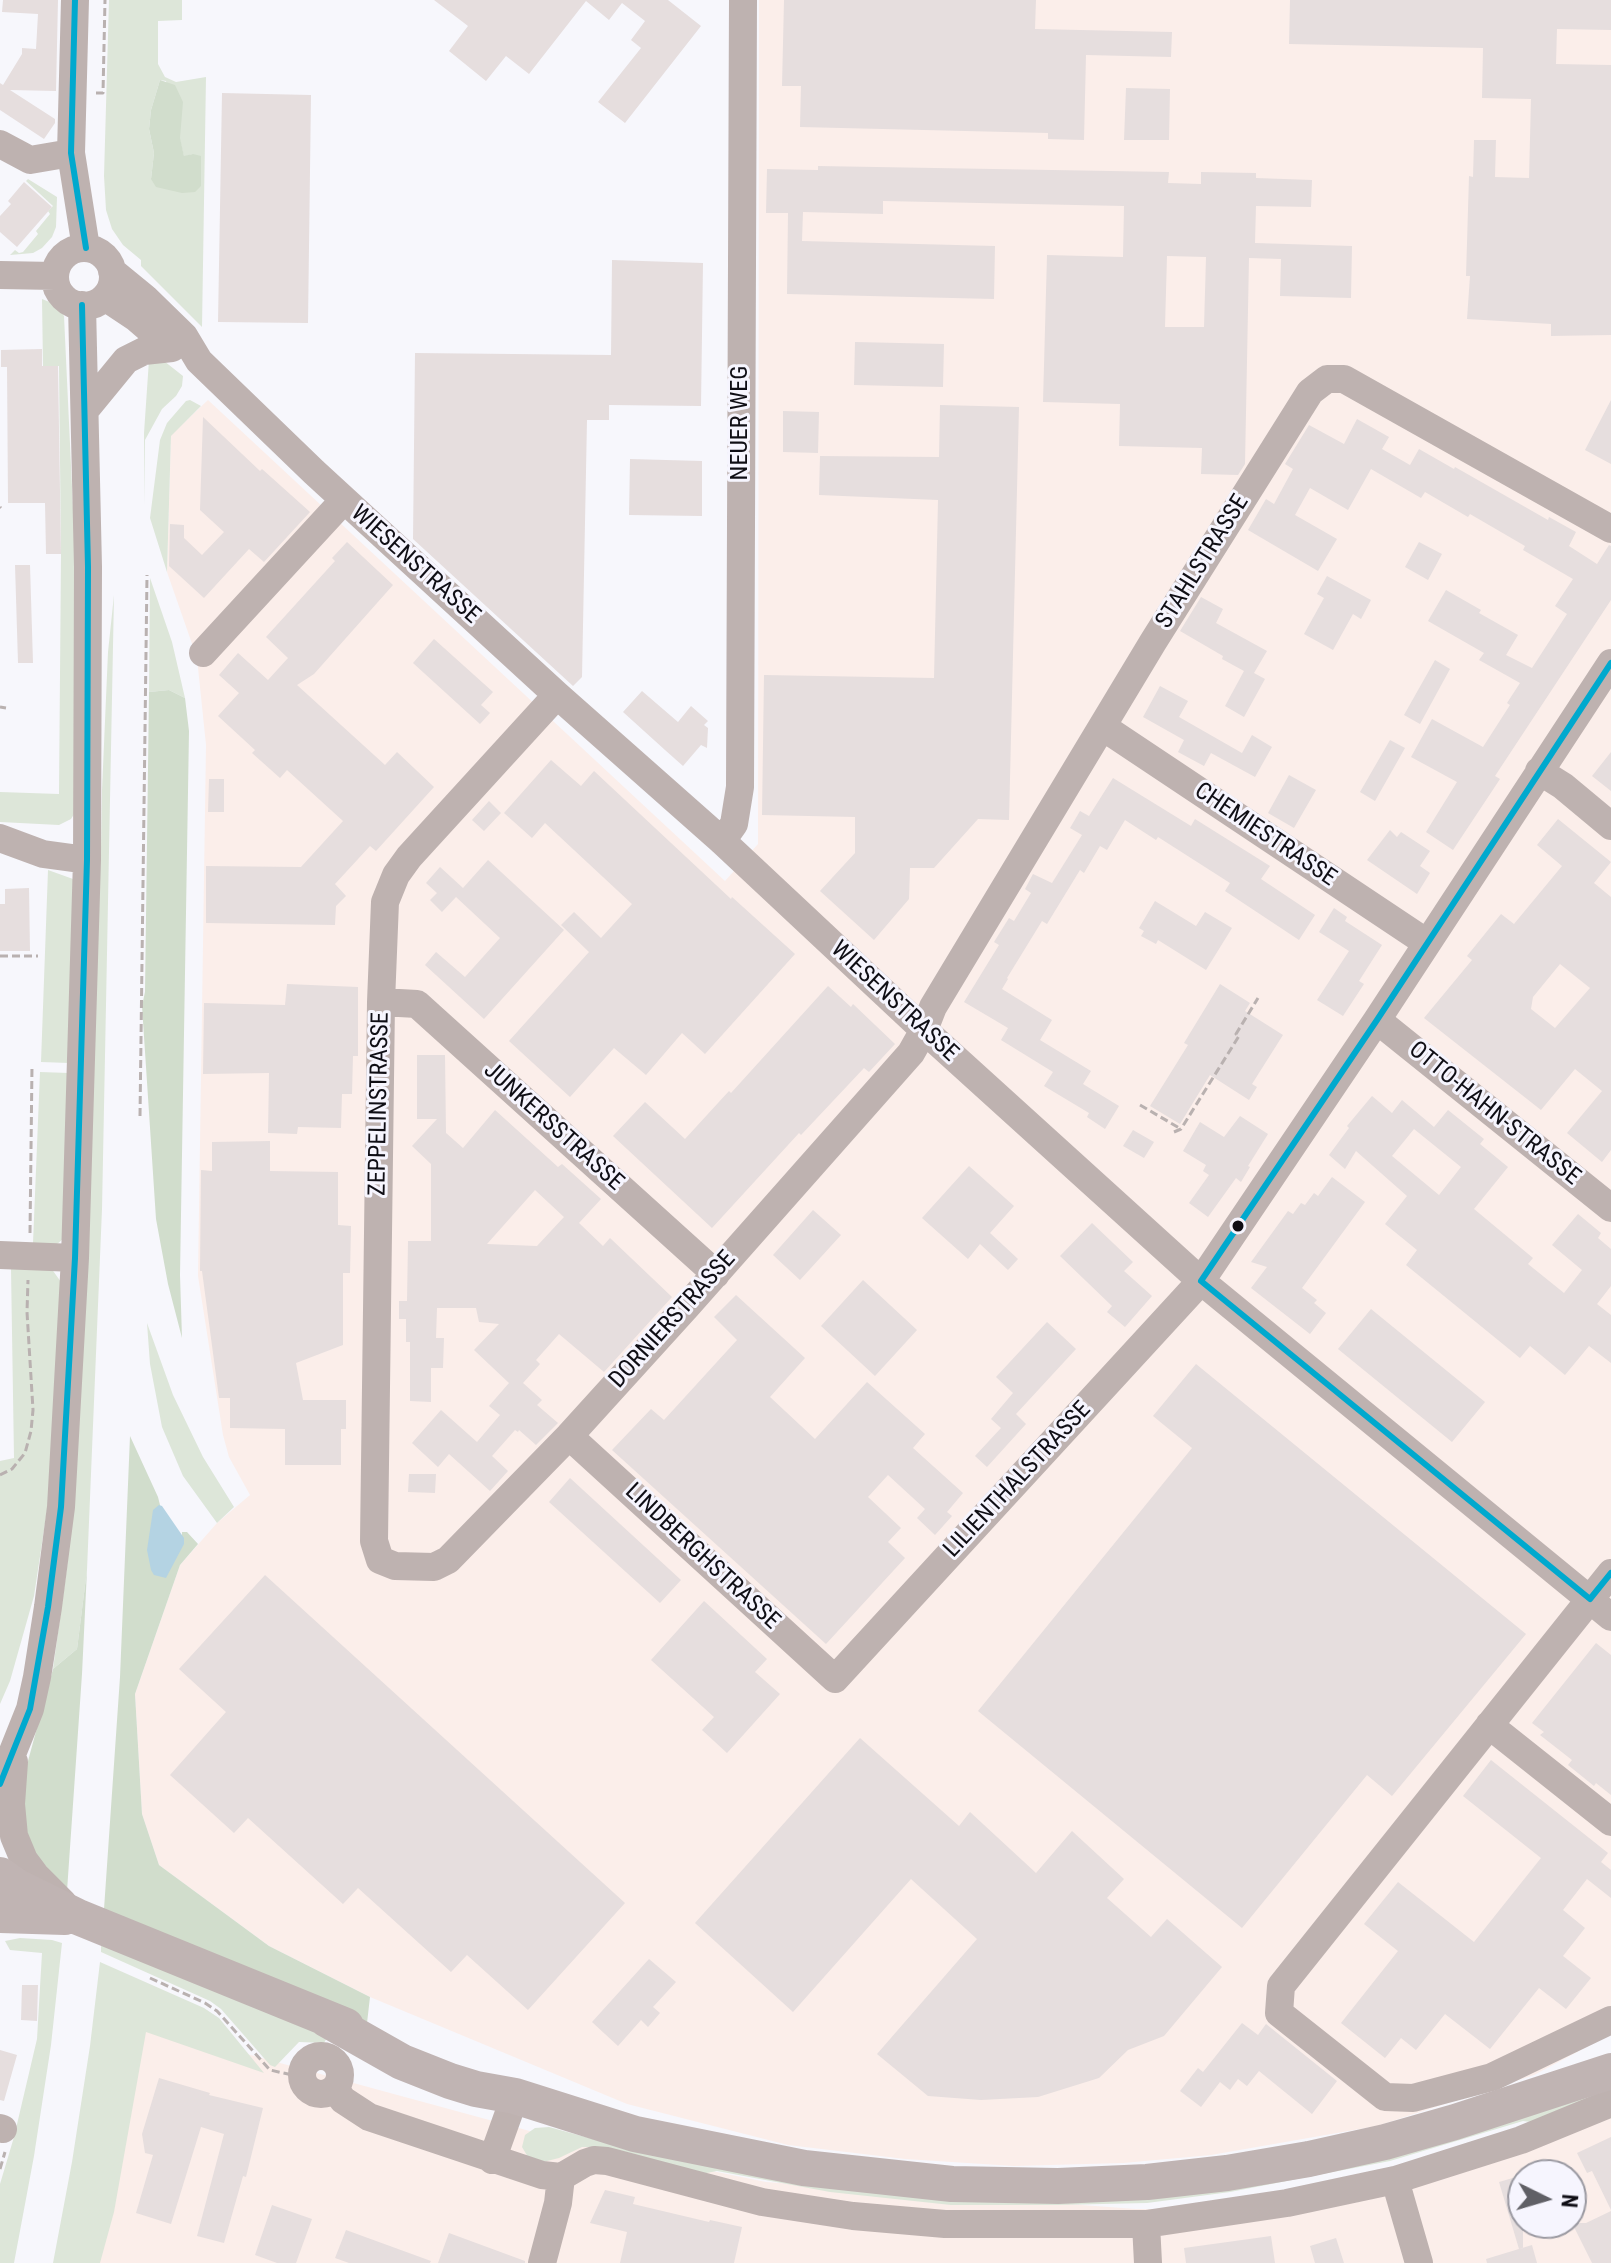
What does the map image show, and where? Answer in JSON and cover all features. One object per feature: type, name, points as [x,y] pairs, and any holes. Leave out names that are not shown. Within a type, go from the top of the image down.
[{"type":"main road","points":[[0,1875],[17,1887],[78,1917],[326,2019],[462,2067],[515,2096],[635,2134],[804,2168],[952,2184],[1058,2186],[1227,2173],[1385,2142],[1611,2071]]},
{"type":"main road","points":[[0,1915],[78,1917]]},
{"type":"main road","points":[[1528,2097],[1611,2058]]},
{"type":"street","points":[[75,0],[71,153],[86,248]]},
{"type":"street","name":"NEUER WEG","points":[[722,841],[734,824],[740,787],[743,0]]},
{"type":"street","points":[[2,145],[30,160],[71,153]]},
{"type":"street","points":[[0,1784],[7,1746],[30,1709],[48,1607],[61,1507],[75,1258],[87,860],[85,410],[100,291],[103,255],[86,248],[68,252],[57,267],[55,276],[62,296],[68,301],[100,291]]},
{"type":"street","points":[[0,275],[55,276]]},
{"type":"street","name":"WIESENSTRASSE","points":[[100,291],[172,348],[199,361]]},
{"type":"street","name":"WIESENSTRASSE","points":[[100,291],[184,336],[199,361],[344,500],[722,841],[924,1030],[1201,1281],[1600,1608]]},
{"type":"street","points":[[85,410],[126,360],[144,351],[172,348]]},
{"type":"street","name":"STAHLSTRASSE","points":[[924,1030],[933,1007],[1153,642],[1310,392],[1327,379],[1344,379],[1611,529]]},
{"type":"street","points":[[203,653],[344,500]]},
{"type":"street","name":"LILIENTHALSTRASSE","points":[[835,1679],[1201,1281],[1611,663]]},
{"type":"street","name":"ZEPPELINSTRASSE","points":[[395,1566],[380,1560],[374,1541],[385,902],[396,875],[409,857],[557,695]]},
{"type":"street","name":"CHEMIESTRASSE","points":[[1103,727],[1427,943]]},
{"type":"street","points":[[1539,771],[1563,786],[1611,826]]},
{"type":"street","points":[[0,838],[43,854],[87,860]]},
{"type":"street","name":"JUNKERSSTRASSE","points":[[381,1002],[417,1004],[716,1274]]},
{"type":"street","name":"OTTO-HAHN-STRASSE","points":[[1377,1020],[1611,1208]]},
{"type":"street","name":"DORNIERSTRASSE","points":[[395,1566],[434,1567],[448,1560],[569,1436],[716,1274],[911,1053],[924,1030]]},
{"type":"street","points":[[0,1255],[75,1258]]},
{"type":"street","name":"LINDBERGHSTRASSE","points":[[569,1436],[835,1679]]},
{"type":"street","points":[[1611,1573],[1600,1608],[1489,1725],[1281,1986],[1279,2013],[1385,2097],[1413,2098],[1492,2077],[1611,2020]]},
{"type":"street","points":[[1489,1725],[1611,1822]]},
{"type":"street","points":[[7,1746],[14,1836],[24,1860],[36,1876],[78,1917]]},
{"type":"street","points":[[301,2077],[311,2092],[323,2095],[335,2089],[343,2100],[369,2117],[542,2175],[561,2177],[585,2163],[607,2161],[762,2202],[853,2216],[945,2224],[1146,2224],[1287,2203],[1395,2180],[1521,2140],[1611,2103]]},
{"type":"street","points":[[492,2160],[515,2096]]},
{"type":"street","points":[[542,2263],[555,2220],[561,2177]]},
{"type":"street","points":[[1395,2180],[1419,2263]]},
{"type":"street","points":[[1146,2224],[1148,2263]]},
{"type":"path","points":[[73,92],[103,93],[105,0]]},
{"type":"path","points":[[140,1116],[147,575]]},
{"type":"path","points":[[0,707],[6,708]]},
{"type":"path","points":[[0,956],[38,956]]},
{"type":"path","points":[[1174,1132],[1181,1129],[1239,1036],[1236,1034],[1258,998]]},
{"type":"path","points":[[1140,1105],[1181,1129]]},
{"type":"path","points":[[150,1978],[217,2011],[270,2070],[301,2077]]},
{"type":"shaded area","points":[[109,0],[182,0],[182,20],[158,21],[158,64],[165,77],[176,82],[206,77],[202,327],[141,266],[141,260],[123,245],[112,229],[106,210],[104,176]],"holes":[[[160,80],[166,81],[184,157],[193,154],[151,179],[154,153],[149,129],[151,110]]]},
{"type":"shaded area","points":[[759,0],[1611,0],[1611,2034],[1534,2075],[1377,2126],[1211,2155],[1123,2163],[1014,2166],[905,2159],[788,2145],[627,2104],[370,1997],[269,1946],[159,1865],[142,1814],[135,1694],[180,1565],[217,1523],[250,1495],[229,1457],[223,1435],[198,1276],[206,745],[197,658],[167,572],[171,435],[208,400],[725,881],[758,844]]},
{"type":"shaded area","points":[[28,179],[57,197],[56,227],[42,248],[33,253],[10,255],[15,250],[23,252],[38,234],[36,231],[53,206],[26,181]]},
{"type":"shaded area","points":[[42,299],[57,305],[64,316],[78,615],[78,808],[71,819],[59,825],[0,822],[0,792],[59,794],[59,366],[43,366]]},
{"type":"shaded area","points":[[149,360],[164,361],[183,376],[182,386],[162,409],[145,440],[144,506],[144,433]]},
{"type":"shaded area","points":[[190,400],[201,406],[171,436],[167,572],[150,518],[160,440],[167,423]]},
{"type":"shaded area","points":[[150,578],[172,642],[185,698],[169,690],[149,692]]},
{"type":"shaded area","points":[[114,595],[102,1209],[87,1570],[77,1649],[53,1669],[73,1500],[108,652]]},
{"type":"shaded area","points":[[48,870],[73,879],[69,1063],[41,1062]]},
{"type":"shaded area","points":[[40,1072],[69,1073],[64,1238],[56,1245],[33,1243]]},
{"type":"shaded area","points":[[51,1268],[61,1282],[49,1497],[34,1596],[10,1681],[0,1704],[0,1461],[14,1458],[11,1269]]},
{"type":"shaded area","points":[[147,1323],[173,1395],[203,1457],[234,1507],[217,1523],[183,1476],[162,1427],[150,1364]]},
{"type":"shaded area","points":[[20,1938],[62,1943],[51,2045],[14,2263],[0,2263],[0,2184],[37,2039],[42,1953],[10,1950],[5,1941]]},
{"type":"shaded area","points":[[101,1944],[329,2034],[324,2043],[299,2042],[275,2067],[210,2001],[101,1952]]},
{"type":"shaded area","points":[[100,1962],[204,2008],[219,2018],[264,2073],[146,2032],[114,2212],[100,2263],[53,2263],[72,2162]]},
{"type":"shaded area","points":[[139,2019],[247,2054],[570,2142],[766,2182],[1136,2209],[1307,2210],[1611,2117],[1611,2263],[99,2263]]},
{"type":"shaded area","points":[[1611,2090],[1538,2123],[1523,2121],[1390,2161],[1230,2192],[1147,2203],[951,2205],[830,2192],[717,2171],[691,2176],[643,2157],[605,2147],[582,2147],[543,2162],[528,2157],[522,2147],[525,2135],[535,2128],[549,2127],[633,2150],[1058,2198]]},
{"type":"green space","points":[[160,80],[175,85],[183,102],[180,138],[184,156],[201,156],[201,186],[195,192],[182,193],[156,187],[151,179],[154,153],[149,129]]},
{"type":"green space","points":[[169,690],[185,698],[189,731],[180,1275],[182,1338],[156,1219],[142,1006],[145,992],[149,692]]},
{"type":"green space","points":[[130,1436],[161,1509],[182,1540],[182,1532],[187,1532],[198,1544],[180,1565],[135,1694],[142,1814],[159,1865],[269,1946],[370,1997],[367,2023],[104,1909],[120,1677]]},
{"type":"green space","points":[[87,1570],[67,1891],[26,1843],[22,1783],[53,1669],[77,1649]]},
{"type":"water","points":[[159,1505],[184,1538],[184,1544],[166,1578],[154,1575],[147,1550],[153,1510]]},
{"type":"building","points":[[3,0],[58,0],[56,91],[10,90],[55,119],[44,139],[0,110],[0,83],[3,85],[22,54],[22,48],[36,49],[38,14],[2,12]]},
{"type":"building","points":[[434,0],[668,0],[701,26],[625,123],[598,102],[641,48],[631,40],[645,21],[622,3],[609,20],[586,1],[529,74],[506,56],[486,81],[449,51],[468,26]]},
{"type":"building","points":[[784,0],[1036,0],[1035,29],[1172,32],[1171,57],[1086,55],[1084,140],[1048,139],[1048,133],[800,127],[801,86],[782,86]]},
{"type":"building","points":[[1290,0],[1611,0],[1611,30],[1557,29],[1556,64],[1611,65],[1611,335],[1551,336],[1551,324],[1467,319],[1469,176],[1473,177],[1474,140],[1496,140],[1495,177],[1529,178],[1531,99],[1482,98],[1483,48],[1289,44]]},
{"type":"building","points":[[1126,88],[1170,89],[1169,140],[1124,140]]},
{"type":"building","points":[[222,93],[311,95],[308,323],[218,322]]},
{"type":"building","points":[[818,166],[1169,172],[1168,183],[1201,184],[1201,172],[1256,173],[1256,178],[1312,180],[1311,207],[1256,206],[1255,243],[1352,246],[1351,298],[1280,296],[1281,259],[1249,258],[1245,464],[1238,475],[1201,474],[1202,448],[1119,446],[1120,404],[1043,402],[1047,255],[1123,257],[1124,206],[883,201],[883,214],[803,212],[802,241],[995,246],[994,299],[787,294],[788,213],[766,213],[767,169],[818,170]],"holes":[[[1167,256],[1206,257],[1204,327],[1165,327]]]},
{"type":"building","points":[[24,182],[52,207],[17,247],[0,232],[0,216]]},
{"type":"building","points":[[612,260],[703,263],[701,406],[609,405],[609,420],[587,420],[582,677],[573,686],[413,539],[415,353],[611,355]]},
{"type":"building","points":[[855,342],[944,344],[943,387],[854,385]]},
{"type":"building","points":[[42,349],[42,366],[58,366],[61,554],[46,554],[45,503],[8,503],[7,367],[1,367],[1,350]]},
{"type":"building","points":[[1611,400],[1611,464],[1585,450]]},
{"type":"building","points":[[940,405],[1019,407],[1009,820],[978,819],[934,868],[910,868],[909,899],[874,940],[820,891],[855,853],[855,817],[762,815],[764,675],[934,678],[938,500],[819,495],[820,456],[939,457]]},
{"type":"building","points":[[783,411],[819,412],[818,453],[783,452]]},
{"type":"building","points":[[203,417],[260,471],[262,469],[310,512],[264,562],[249,549],[204,598],[169,566],[170,524],[184,525],[184,538],[202,555],[224,532],[200,510]]},
{"type":"building","points":[[1357,419],[1389,437],[1382,449],[1410,465],[1419,449],[1548,520],[1549,517],[1576,532],[1569,546],[1597,564],[1611,546],[1611,600],[1495,776],[1500,779],[1453,850],[1426,832],[1457,782],[1411,757],[1432,719],[1483,747],[1520,683],[1479,660],[1484,653],[1428,621],[1446,590],[1518,635],[1506,655],[1532,668],[1567,614],[1555,606],[1573,579],[1470,514],[1468,517],[1425,492],[1421,498],[1371,469],[1348,510],[1310,488],[1295,515],[1337,539],[1318,571],[1248,530],[1266,499],[1274,504],[1293,469],[1285,464],[1309,425],[1344,444]]},
{"type":"building","points":[[630,459],[702,461],[702,516],[629,515]]},
{"type":"building","points":[[347,542],[393,585],[314,674],[297,685],[385,765],[397,752],[434,787],[376,851],[370,846],[335,884],[346,896],[336,906],[335,925],[206,923],[206,866],[301,867],[343,821],[287,770],[280,778],[218,716],[239,693],[219,675],[238,653],[268,680],[288,658],[266,637],[335,561],[332,558]]},
{"type":"building","points":[[1419,542],[1442,554],[1428,580],[1405,567]]},
{"type":"building","points":[[15,565],[30,565],[33,663],[18,663]]},
{"type":"building","points":[[1327,576],[1371,600],[1361,619],[1353,614],[1333,650],[1304,634],[1324,598],[1317,594]]},
{"type":"building","points":[[1201,597],[1223,609],[1216,623],[1267,651],[1254,673],[1265,679],[1244,717],[1225,706],[1244,671],[1180,631]]},
{"type":"building","points":[[434,639],[493,692],[481,705],[490,713],[480,724],[413,663]]},
{"type":"building","points":[[1435,660],[1450,669],[1420,724],[1404,715]]},
{"type":"building","points":[[1160,686],[1188,701],[1179,717],[1242,753],[1252,735],[1272,747],[1255,777],[1211,753],[1204,766],[1178,752],[1184,740],[1143,717]]},
{"type":"building","points":[[642,691],[678,722],[691,706],[708,721],[704,725],[708,728],[707,748],[701,745],[683,766],[623,712]]},
{"type":"building","points":[[1390,740],[1405,748],[1375,801],[1360,792]]},
{"type":"building","points":[[1611,752],[1611,791],[1592,776]]},
{"type":"building","points":[[551,760],[581,786],[594,771],[731,899],[795,954],[705,1054],[682,1033],[646,1075],[614,1048],[570,1097],[509,1041],[589,952],[561,925],[574,912],[601,938],[632,904],[545,823],[532,838],[504,813]]},
{"type":"building","points":[[1289,775],[1316,790],[1294,828],[1268,813]]},
{"type":"building","points":[[1113,778],[1191,826],[1195,819],[1270,866],[1261,879],[1315,915],[1299,940],[1225,891],[1230,883],[1158,837],[1156,840],[1125,820],[1107,850],[1100,846],[1084,873],[1080,870],[1047,924],[1042,921],[1002,989],[1052,1020],[1040,1040],[1091,1071],[1083,1084],[1119,1106],[1105,1129],[1087,1117],[1089,1113],[1044,1086],[1053,1072],[1001,1040],[1008,1028],[964,1002],[999,945],[994,942],[1009,918],[1014,921],[1031,893],[1025,889],[1033,874],[1052,883],[1082,835],[1070,828],[1080,811],[1089,816]]},
{"type":"building","points":[[209,779],[224,779],[224,812],[208,812]]},
{"type":"building","points":[[489,801],[501,813],[484,831],[472,820]]},
{"type":"building","points":[[1558,819],[1611,862],[1594,883],[1611,897],[1611,1150],[1602,1162],[1567,1133],[1602,1091],[1575,1069],[1541,1110],[1424,1018],[1472,960],[1467,956],[1501,914],[1514,924],[1562,866],[1537,845]],"holes":[[[1560,964],[1590,988],[1555,1028],[1531,1009],[1533,997]]]},
{"type":"building","points":[[1390,830],[1397,837],[1401,832],[1430,851],[1420,866],[1430,873],[1417,894],[1367,860]]},
{"type":"building","points":[[488,860],[564,930],[484,1019],[425,965],[436,952],[465,977],[500,938],[456,897],[442,912],[430,900],[437,893],[426,883],[440,867],[463,888]]},
{"type":"building","points":[[29,888],[30,951],[0,951],[0,904],[5,904],[5,889]]},
{"type":"building","points":[[1155,901],[1196,926],[1205,912],[1232,928],[1206,970],[1158,940],[1156,944],[1141,936],[1144,931],[1139,928]]},
{"type":"building","points":[[1334,908],[1347,917],[1345,921],[1382,945],[1359,981],[1364,984],[1343,1016],[1317,1000],[1349,951],[1319,932]]},
{"type":"building","points":[[287,984],[358,987],[358,1056],[353,1056],[352,1094],[342,1094],[341,1128],[298,1127],[297,1134],[268,1133],[269,1073],[203,1074],[204,1003],[285,1005]]},
{"type":"building","points":[[1220,984],[1250,1003],[1245,1011],[1283,1035],[1252,1084],[1257,1087],[1249,1100],[1210,1075],[1180,1124],[1150,1106],[1188,1045],[1184,1043]]},
{"type":"building","points":[[828,986],[851,1007],[853,1004],[895,1044],[869,1072],[864,1068],[801,1135],[799,1133],[712,1228],[613,1136],[645,1102],[685,1139]]},
{"type":"building","points":[[417,1055],[445,1055],[446,1133],[463,1148],[495,1110],[558,1167],[562,1164],[601,1199],[579,1223],[603,1246],[610,1238],[672,1297],[604,1372],[559,1334],[536,1360],[540,1364],[523,1383],[542,1400],[537,1405],[558,1423],[536,1445],[515,1430],[492,1456],[508,1471],[490,1491],[449,1454],[438,1467],[412,1443],[441,1410],[477,1442],[500,1415],[489,1406],[509,1383],[474,1350],[499,1324],[479,1322],[476,1308],[437,1308],[436,1338],[444,1338],[443,1368],[431,1368],[431,1402],[410,1401],[410,1342],[406,1342],[406,1319],[399,1319],[399,1301],[407,1301],[408,1241],[431,1241],[431,1164],[412,1146],[437,1119],[417,1119]],"holes":[[[535,1190],[564,1217],[537,1246],[487,1244]]]},
{"type":"building","points":[[1372,1096],[1392,1113],[1402,1100],[1434,1127],[1448,1110],[1484,1139],[1480,1144],[1508,1167],[1474,1209],[1533,1258],[1528,1264],[1564,1293],[1582,1270],[1552,1245],[1578,1214],[1601,1233],[1598,1238],[1611,1249],[1611,1286],[1597,1304],[1611,1315],[1611,1363],[1589,1346],[1565,1375],[1530,1346],[1520,1358],[1406,1265],[1417,1250],[1385,1224],[1407,1196],[1356,1151],[1345,1169],[1329,1155],[1349,1128],[1347,1126]],"holes":[[[1414,1129],[1461,1167],[1439,1195],[1392,1156]]]},
{"type":"building","points":[[1240,1116],[1268,1134],[1241,1182],[1236,1178],[1208,1217],[1189,1203],[1209,1175],[1203,1171],[1206,1165],[1183,1151],[1200,1122],[1224,1137]]},
{"type":"building","points":[[1133,1130],[1154,1142],[1144,1158],[1123,1146]]},
{"type":"building","points":[[270,1141],[270,1171],[338,1172],[338,1225],[351,1226],[350,1273],[343,1273],[343,1345],[296,1363],[303,1400],[346,1400],[346,1429],[341,1429],[341,1465],[285,1465],[285,1429],[230,1428],[230,1398],[219,1398],[200,1271],[201,1170],[212,1171],[212,1142]]},
{"type":"building","points":[[969,1166],[1014,1206],[990,1233],[1018,1259],[1008,1270],[980,1244],[968,1259],[922,1218]]},
{"type":"building","points":[[1332,1177],[1365,1202],[1302,1288],[1317,1300],[1314,1303],[1326,1313],[1310,1334],[1251,1288],[1267,1267],[1251,1262],[1288,1211],[1293,1214],[1314,1193],[1318,1196]]},
{"type":"building","points":[[813,1210],[841,1235],[800,1280],[773,1255]]},
{"type":"building","points":[[1092,1223],[1133,1262],[1124,1271],[1152,1296],[1125,1327],[1107,1312],[1112,1306],[1060,1256]]},
{"type":"building","points":[[863,1280],[917,1330],[875,1376],[821,1326]]},
{"type":"building","points":[[736,1295],[805,1358],[770,1397],[815,1439],[867,1382],[925,1434],[913,1448],[963,1493],[947,1512],[952,1516],[935,1535],[917,1518],[925,1509],[888,1475],[868,1497],[901,1528],[888,1542],[905,1558],[826,1644],[612,1450],[651,1409],[664,1420],[737,1340],[714,1317]]},
{"type":"building","points":[[1371,1309],[1485,1402],[1452,1442],[1338,1349]]},
{"type":"building","points":[[1047,1322],[1076,1349],[1016,1414],[1026,1424],[987,1467],[975,1456],[1001,1428],[991,1419],[1013,1393],[996,1377]]},
{"type":"building","points":[[1196,1364],[1526,1634],[1392,1796],[1367,1775],[1242,1928],[978,1711],[1192,1448],[1153,1416]]},
{"type":"building","points":[[409,1474],[436,1474],[435,1493],[408,1492]]},
{"type":"building","points":[[570,1478],[681,1580],[660,1603],[549,1502]]},
{"type":"building","points":[[265,1575],[625,1903],[528,2010],[467,1955],[451,1972],[358,1888],[343,1904],[248,1818],[234,1833],[170,1775],[226,1712],[179,1669]]},
{"type":"building","points":[[704,1601],[767,1659],[755,1672],[780,1694],[727,1753],[702,1730],[714,1717],[651,1660]]},
{"type":"building","points":[[1596,1643],[1611,1655],[1611,1795],[1568,1765],[1572,1760],[1540,1735],[1544,1732],[1532,1723]]},
{"type":"building","points":[[860,1738],[959,1826],[970,1812],[1036,1873],[1072,1831],[1124,1879],[1107,1898],[1151,1937],[1167,1919],[1222,1967],[1164,2036],[1128,2050],[1099,2078],[1038,2097],[981,2100],[928,2096],[877,2054],[977,1939],[911,1879],[793,2012],[695,1923]]},
{"type":"building","points":[[1491,1760],[1608,1853],[1601,1862],[1611,1870],[1611,1898],[1587,1879],[1563,1910],[1585,1928],[1563,1956],[1591,1978],[1566,2009],[1539,1988],[1490,2049],[1445,2014],[1416,2050],[1401,2038],[1385,2058],[1341,2023],[1398,1951],[1364,1924],[1398,1882],[1474,1942],[1541,1858],[1463,1796]]},
{"type":"building","points":[[649,1959],[676,1982],[653,2007],[660,2013],[648,2027],[641,2020],[618,2046],[592,2022]]},
{"type":"building","points":[[22,1985],[38,1985],[37,2021],[21,2020]]},
{"type":"building","points":[[1242,2023],[1258,2035],[1266,2024],[1337,2081],[1312,2114],[1259,2071],[1247,2086],[1238,2079],[1230,2090],[1220,2082],[1201,2107],[1180,2091],[1198,2068],[1203,2072]]},
{"type":"building","points":[[0,2050],[17,2055],[4,2101],[0,2100]]},
{"type":"building","points":[[159,2078],[209,2095],[263,2108],[246,2177],[243,2176],[224,2243],[197,2236],[224,2134],[201,2127],[171,2224],[136,2213],[153,2155],[145,2153],[142,2134]]},
{"type":"building","points":[[1611,2137],[1611,2210],[1592,2171],[1587,2173],[1587,2159],[1580,2159],[1577,2153]]},
{"type":"building","points":[[1507,2180],[1507,2209],[1499,2182]]},
{"type":"building","points":[[605,2190],[635,2197],[633,2204],[742,2227],[734,2263],[620,2263],[627,2232],[590,2223]]},
{"type":"building","points":[[272,2205],[312,2219],[296,2263],[277,2263],[255,2255]]},
{"type":"building","points":[[1611,2211],[1611,2263],[1592,2263],[1580,2239],[1587,2239],[1587,2223]]},
{"type":"building","points":[[346,2230],[431,2261],[349,2263],[335,2258]]},
{"type":"building","points":[[449,2233],[525,2261],[525,2263],[438,2263]]},
{"type":"building","points":[[1271,2236],[1275,2263],[1186,2263],[1184,2248]]},
{"type":"building","points":[[1336,2238],[1344,2263],[1315,2263],[1310,2246]]},
{"type":"building","points":[[1516,2239],[1523,2239],[1523,2248],[1519,2249]]},
{"type":"building","points":[[1532,2245],[1537,2263],[1487,2263],[1486,2259]]},
{"type":"transit line","points":[[75,0],[71,153],[86,248]]},
{"type":"transit line","points":[[0,1784],[30,1709],[48,1607],[61,1507],[75,1258],[87,860],[88,567],[82,305]]},
{"type":"transit line","points":[[1611,663],[1201,1281],[1590,1599],[1611,1573]]}]
